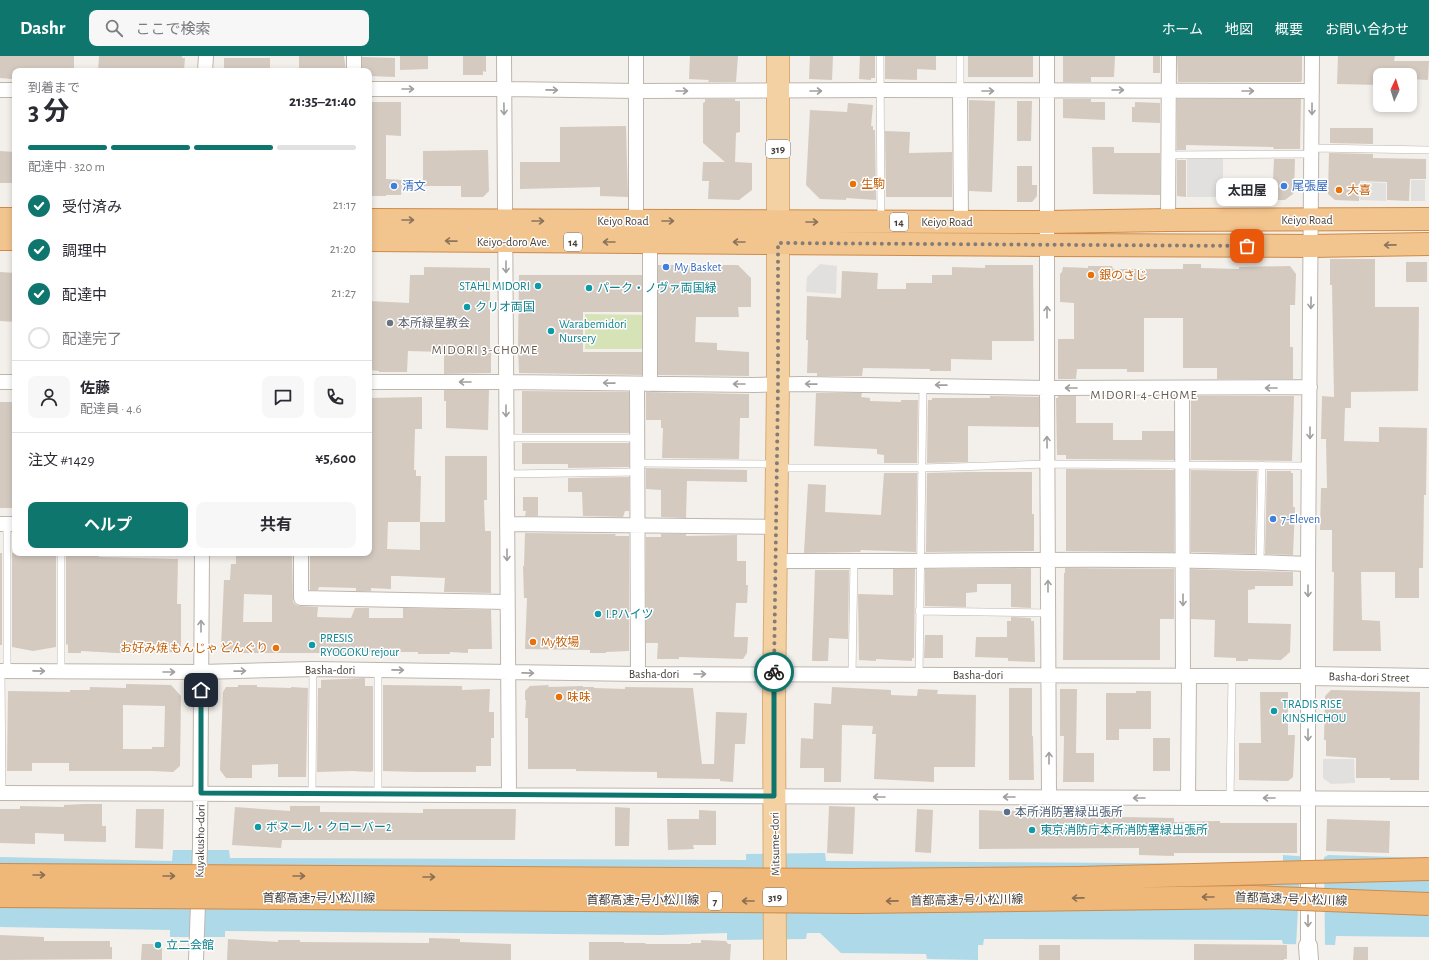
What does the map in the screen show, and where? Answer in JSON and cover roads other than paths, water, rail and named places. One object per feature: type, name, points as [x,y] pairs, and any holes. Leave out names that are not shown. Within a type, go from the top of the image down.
[{"type":"highway","points":[[0,219],[12,219]]},
{"type":"highway","name":"Keiyo Road","points":[[778,232],[881,222],[1429,219]]},
{"type":"highway","name":"Keiyo Road","points":[[372,220],[505,231],[636,221],[778,232],[1046,245],[1312,246],[1429,244]]},
{"type":"highway","name":"Keiyo-doro Ave.","points":[[372,240],[505,231],[650,242],[778,232]]},
{"type":"highway","points":[[0,239],[12,239]]},
{"type":"highway","name":"首都高速7号小松川線","points":[[0,874],[854,880],[1078,878],[1429,869]]},
{"type":"highway","points":[[1253,897],[1429,890]]},
{"type":"highway","name":"首都高速7号小松川線","points":[[0,896],[848,902],[1253,897],[1429,904]]},
{"type":"highway","points":[[1253,897],[1429,919]]},
{"type":"main road","name":"Mitsume-dori","points":[[775,960],[774,674],[778,384],[778,56]]},
{"type":"street","points":[[206,56],[206,68]]},
{"type":"street","points":[[354,56],[354,68]]},
{"type":"street","points":[[504,56],[509,795]]},
{"type":"street","points":[[636,56],[636,221]]},
{"type":"street","points":[[1047,56],[1046,245],[1049,797]]},
{"type":"street","points":[[1168,220],[1169,56]]},
{"type":"street","points":[[1308,953],[1308,564],[1312,246],[1312,56]]},
{"type":"street","points":[[372,89],[636,91],[1312,91]]},
{"type":"street","points":[[0,90],[12,90]]},
{"type":"street","points":[[960,91],[961,222]]},
{"type":"street","points":[[638,674],[637,438],[643,384],[650,242]]},
{"type":"street","points":[[0,382],[12,382]]},
{"type":"street","points":[[372,382],[923,385],[1047,388],[1310,387]]},
{"type":"street","points":[[1182,388],[1182,561],[1188,798]]},
{"type":"street","points":[[507,524],[776,527]]},
{"type":"street","name":"Kuyakusho-dori","points":[[196,960],[201,793],[202,556]]},
{"type":"street","points":[[301,556],[301,598],[507,602]]},
{"type":"street","points":[[776,561],[1048,560],[1260,562],[1308,564]]},
{"type":"street","name":"Basha-dori","points":[[2,671],[201,672],[313,669],[638,674],[852,674],[919,676],[1308,676]]},
{"type":"street","name":"Basha-dori Street","points":[[1308,676],[1429,678]]},
{"type":"street","points":[[1,793],[1429,799]]},
{"type":"lane","points":[[880,56],[881,222]]},
{"type":"lane","points":[[960,56],[960,91]]},
{"type":"lane","points":[[1168,156],[1312,151],[1429,150]]},
{"type":"lane","points":[[919,676],[923,385]]},
{"type":"lane","points":[[506,438],[637,438]]},
{"type":"lane","points":[[506,474],[637,468],[777,466],[922,468],[1048,464],[1182,464],[1310,466]]},
{"type":"lane","points":[[1260,562],[1262,465]]},
{"type":"lane","points":[[1,793],[2,671],[7,524]]},
{"type":"lane","points":[[61,556],[61,671]]},
{"type":"lane","points":[[852,674],[854,561]]},
{"type":"lane","points":[[919,611],[1048,613]]},
{"type":"lane","points":[[312,794],[313,669]]},
{"type":"lane","points":[[378,670],[378,794]]},
{"type":"lane","points":[[1230,798],[1232,676]]},
{"type":"water","points":[[173,850],[229,850],[230,858],[746,860],[746,854],[825,853],[826,861],[1283,864],[1283,855],[1323,858],[1328,855],[1429,858],[1429,937],[1336,936],[1335,945],[1283,944],[1282,940],[984,939],[983,945],[978,945],[978,960],[927,959],[926,954],[841,953],[820,933],[807,933],[806,939],[727,940],[727,933],[661,935],[225,931],[225,937],[170,937],[170,930],[0,927],[0,857],[172,861]]},
{"type":"place","name":"生駒","points":[[853,184]]},
{"type":"place","name":"清文","points":[[394,186]]},
{"type":"place","name":"尾張屋","points":[[1284,186]]},
{"type":"place","name":"大喜","points":[[1339,190]]},
{"type":"place","name":"太田屋","points":[[1247,246]]},
{"type":"place","name":"My Basket","points":[[666,267]]},
{"type":"place","name":"銀のさじ","points":[[1091,275]]},
{"type":"place","name":"STAHL MIDORI","points":[[538,286]]},
{"type":"place","name":"パーク・ノヴァ両国緑","points":[[589,288]]},
{"type":"place","name":"クリオ両国","points":[[467,307]]},
{"type":"place","name":"本所緑星教会","points":[[390,323]]},
{"type":"place","name":"Warabemidori Nursery","points":[[551,331]]},
{"type":"place","name":"7-Eleven","points":[[1273,519]]},
{"type":"place","name":"I.Pハイツ","points":[[598,614]]},
{"type":"place","name":"My牧場","points":[[533,642]]},
{"type":"place","name":"PRESIS RYOGOKU rejour","points":[[312,645]]},
{"type":"place","name":"お好み焼 もんじゃ どんぐり","points":[[276,648]]},
{"type":"place","name":"味味","points":[[559,697]]},
{"type":"place","name":"TRADIS RISE KINSHICHOU","points":[[1274,711]]},
{"type":"place","name":"本所消防署緑出張所","points":[[1007,812]]},
{"type":"place","name":"ボヌール・クローバー2","points":[[258,827]]},
{"type":"place","name":"東京消防庁本所消防署緑出張所","points":[[1032,830]]},
{"type":"place","name":"立二会館","points":[[158,945]]},
{"type":"district","name":"MIDORI 3-CHOME","points":[[485,350]]},
{"type":"district","name":"MIDORI 4-CHOME","points":[[1144,395]]}]
